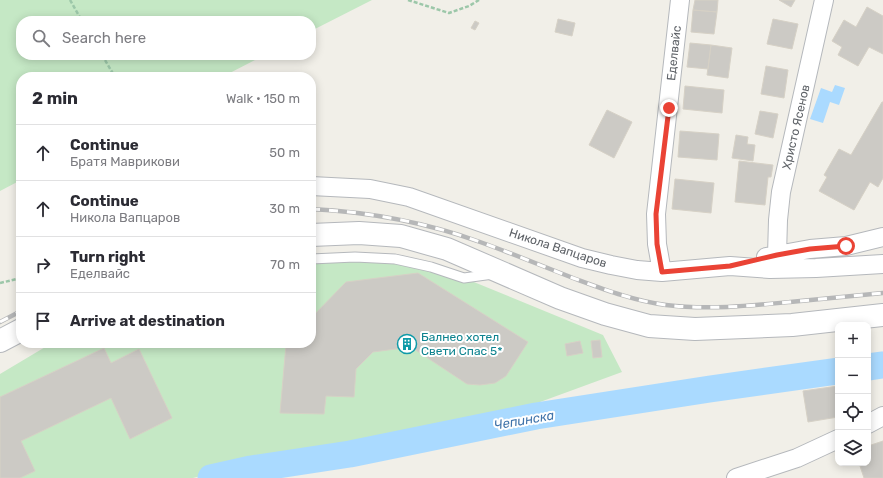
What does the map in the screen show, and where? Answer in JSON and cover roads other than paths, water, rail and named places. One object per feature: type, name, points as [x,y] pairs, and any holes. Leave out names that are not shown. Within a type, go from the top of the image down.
[{"type":"street","name":"Еделвайс","points":[[662,272],[657,244],[656,214],[680,0]]},
{"type":"street","name":"Христо Ясенов","points":[[777,255],[778,220],[781,192],[824,0]]},
{"type":"street","name":"Никола Вапцаров","points":[[316,186],[370,189],[409,197],[582,258],[630,269],[662,272],[730,266],[778,269],[883,264]]},
{"type":"street","points":[[316,235],[359,233],[402,236],[447,249],[560,298],[604,314],[648,326],[695,329],[792,325],[883,315]]},
{"type":"street","points":[[730,266],[777,255],[810,249],[846,246],[883,237]]},
{"type":"street","points":[[0,341],[16,333]]},
{"type":"street","points":[[871,422],[883,416]]},
{"type":"street","points":[[736,478],[797,458],[835,440]]},
{"type":"lane","points":[[316,259],[354,257],[395,259],[464,278],[502,272]]},
{"type":"water","points":[[835,85],[845,88],[839,105],[830,102],[823,123],[810,119],[821,88],[832,92]]},
{"type":"waterway","name":"Чепинска","points":[[871,367],[883,365]]},
{"type":"waterway","name":"Чепинска","points":[[211,478],[251,469],[350,454],[536,416],[835,371]]},
{"type":"railway","points":[[316,209],[375,215],[439,229],[492,246],[573,278],[630,298],[666,305],[697,307],[743,306],[883,293]]},
{"type":"railway","points":[[0,322],[16,314]]},
{"type":"place","name":"Балнео хотел Свети Спас 5*","points":[[407,344]]}]
